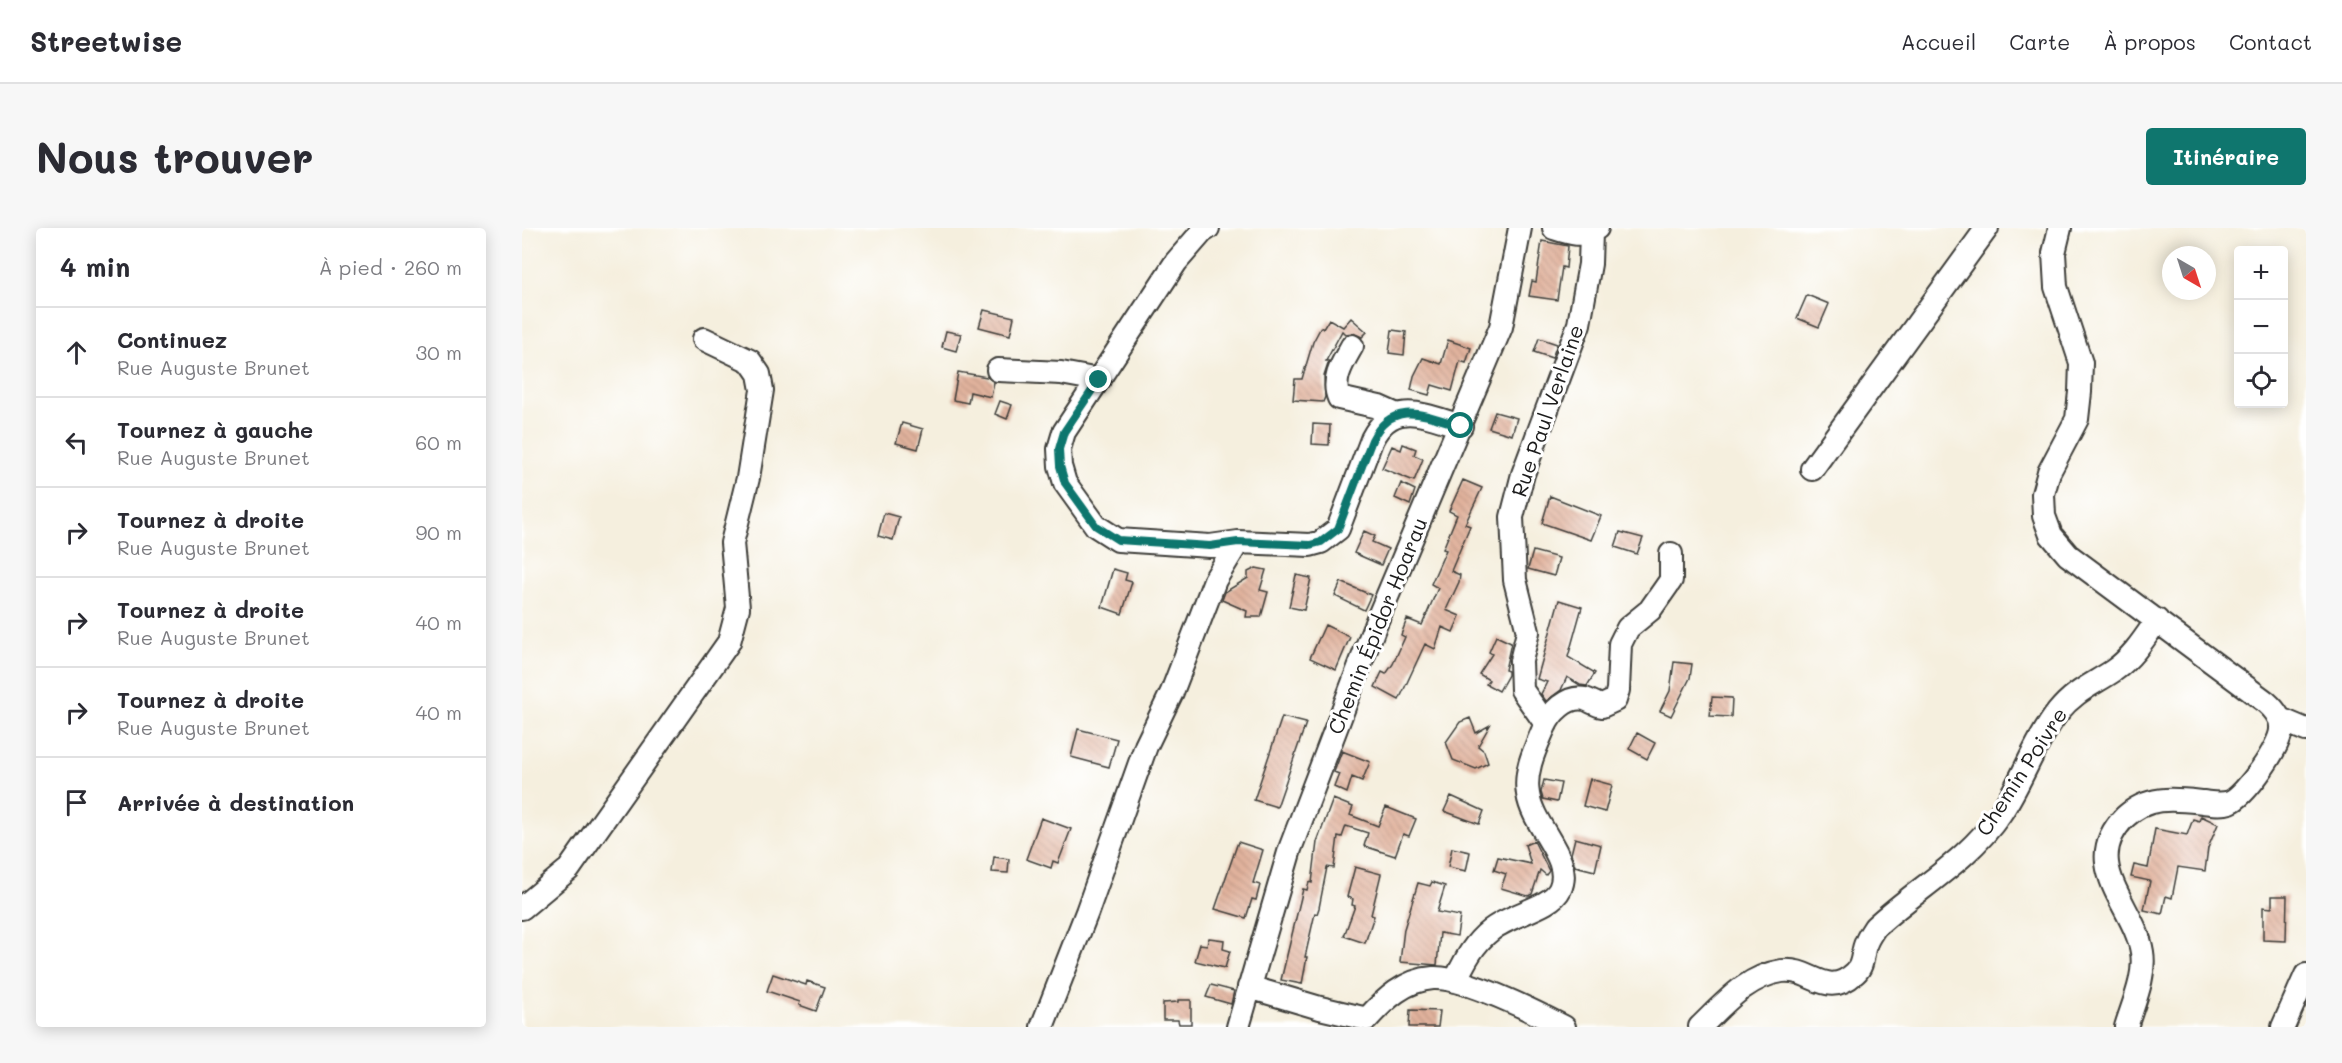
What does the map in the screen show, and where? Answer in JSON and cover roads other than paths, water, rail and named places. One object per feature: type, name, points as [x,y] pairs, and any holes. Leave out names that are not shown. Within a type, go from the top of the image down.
[{"type":"street","points":[[1208,228],[1176,262],[1064,432],[1059,449],[1060,466],[1065,483],[1096,526],[1118,540],[1210,546],[1238,542],[1310,545],[1321,542],[1338,529],[1378,429],[1386,420],[1408,413],[1420,414],[1461,426]]},
{"type":"street","name":"Chemin Épidor Hoarau","points":[[1238,1027],[1290,849],[1376,623],[1501,327],[1520,228]]},
{"type":"street","points":[[1554,228],[1580,235],[1594,230]]},
{"type":"street","points":[[1812,469],[1987,228]]},
{"type":"street","points":[[2060,228],[2054,252],[2056,287],[2081,363],[2078,418],[2049,472],[2043,494],[2044,516],[2051,535],[2068,555],[2266,702],[2280,719],[2306,730]]},
{"type":"street","name":"Rue Paul Verlaine","points":[[1545,724],[1522,690],[1521,661],[1528,632],[1515,580],[1512,517],[1523,474],[1579,324],[1594,230]]},
{"type":"street","points":[[522,908],[569,869],[729,642],[738,608],[732,543],[748,478],[762,390],[759,374],[750,361],[704,339]]},
{"type":"street","points":[[1352,346],[1336,382],[1335,390],[1339,398],[1379,407],[1396,415]]},
{"type":"street","points":[[998,370],[1061,373],[1099,380]]},
{"type":"street","points":[[1042,1027],[1087,912],[1146,746],[1172,692],[1215,580],[1238,542]]},
{"type":"street","points":[[1455,981],[1468,953],[1491,929],[1552,900],[1559,891],[1564,870],[1561,860],[1532,813],[1527,792],[1528,771],[1545,724],[1563,704],[1570,700],[1586,699],[1602,706],[1615,700],[1618,690],[1620,644],[1628,628],[1650,610],[1671,580],[1671,554]]},
{"type":"street","name":"Chemin Poivre","points":[[1700,1027],[1749,982],[1766,975],[1784,970],[1801,973],[1822,983],[1835,983],[1848,979],[1858,971],[1863,962],[1864,945],[1875,927],[1974,845],[2000,814],[2037,745],[2058,712],[2089,683],[2113,671],[2127,660],[2157,620]]},
{"type":"street","points":[[2126,1027],[2140,980],[2142,954],[2140,940],[2111,884],[2108,851],[2114,831],[2127,816],[2142,805],[2166,799],[2220,804],[2235,800],[2247,788],[2278,743],[2282,730],[2280,719]]},
{"type":"street","points":[[2283,1027],[2306,975]]},
{"type":"street","points":[[1250,987],[1369,1023],[1385,999],[1408,985],[1434,978],[1455,981],[1523,1006],[1564,1027]]}]
